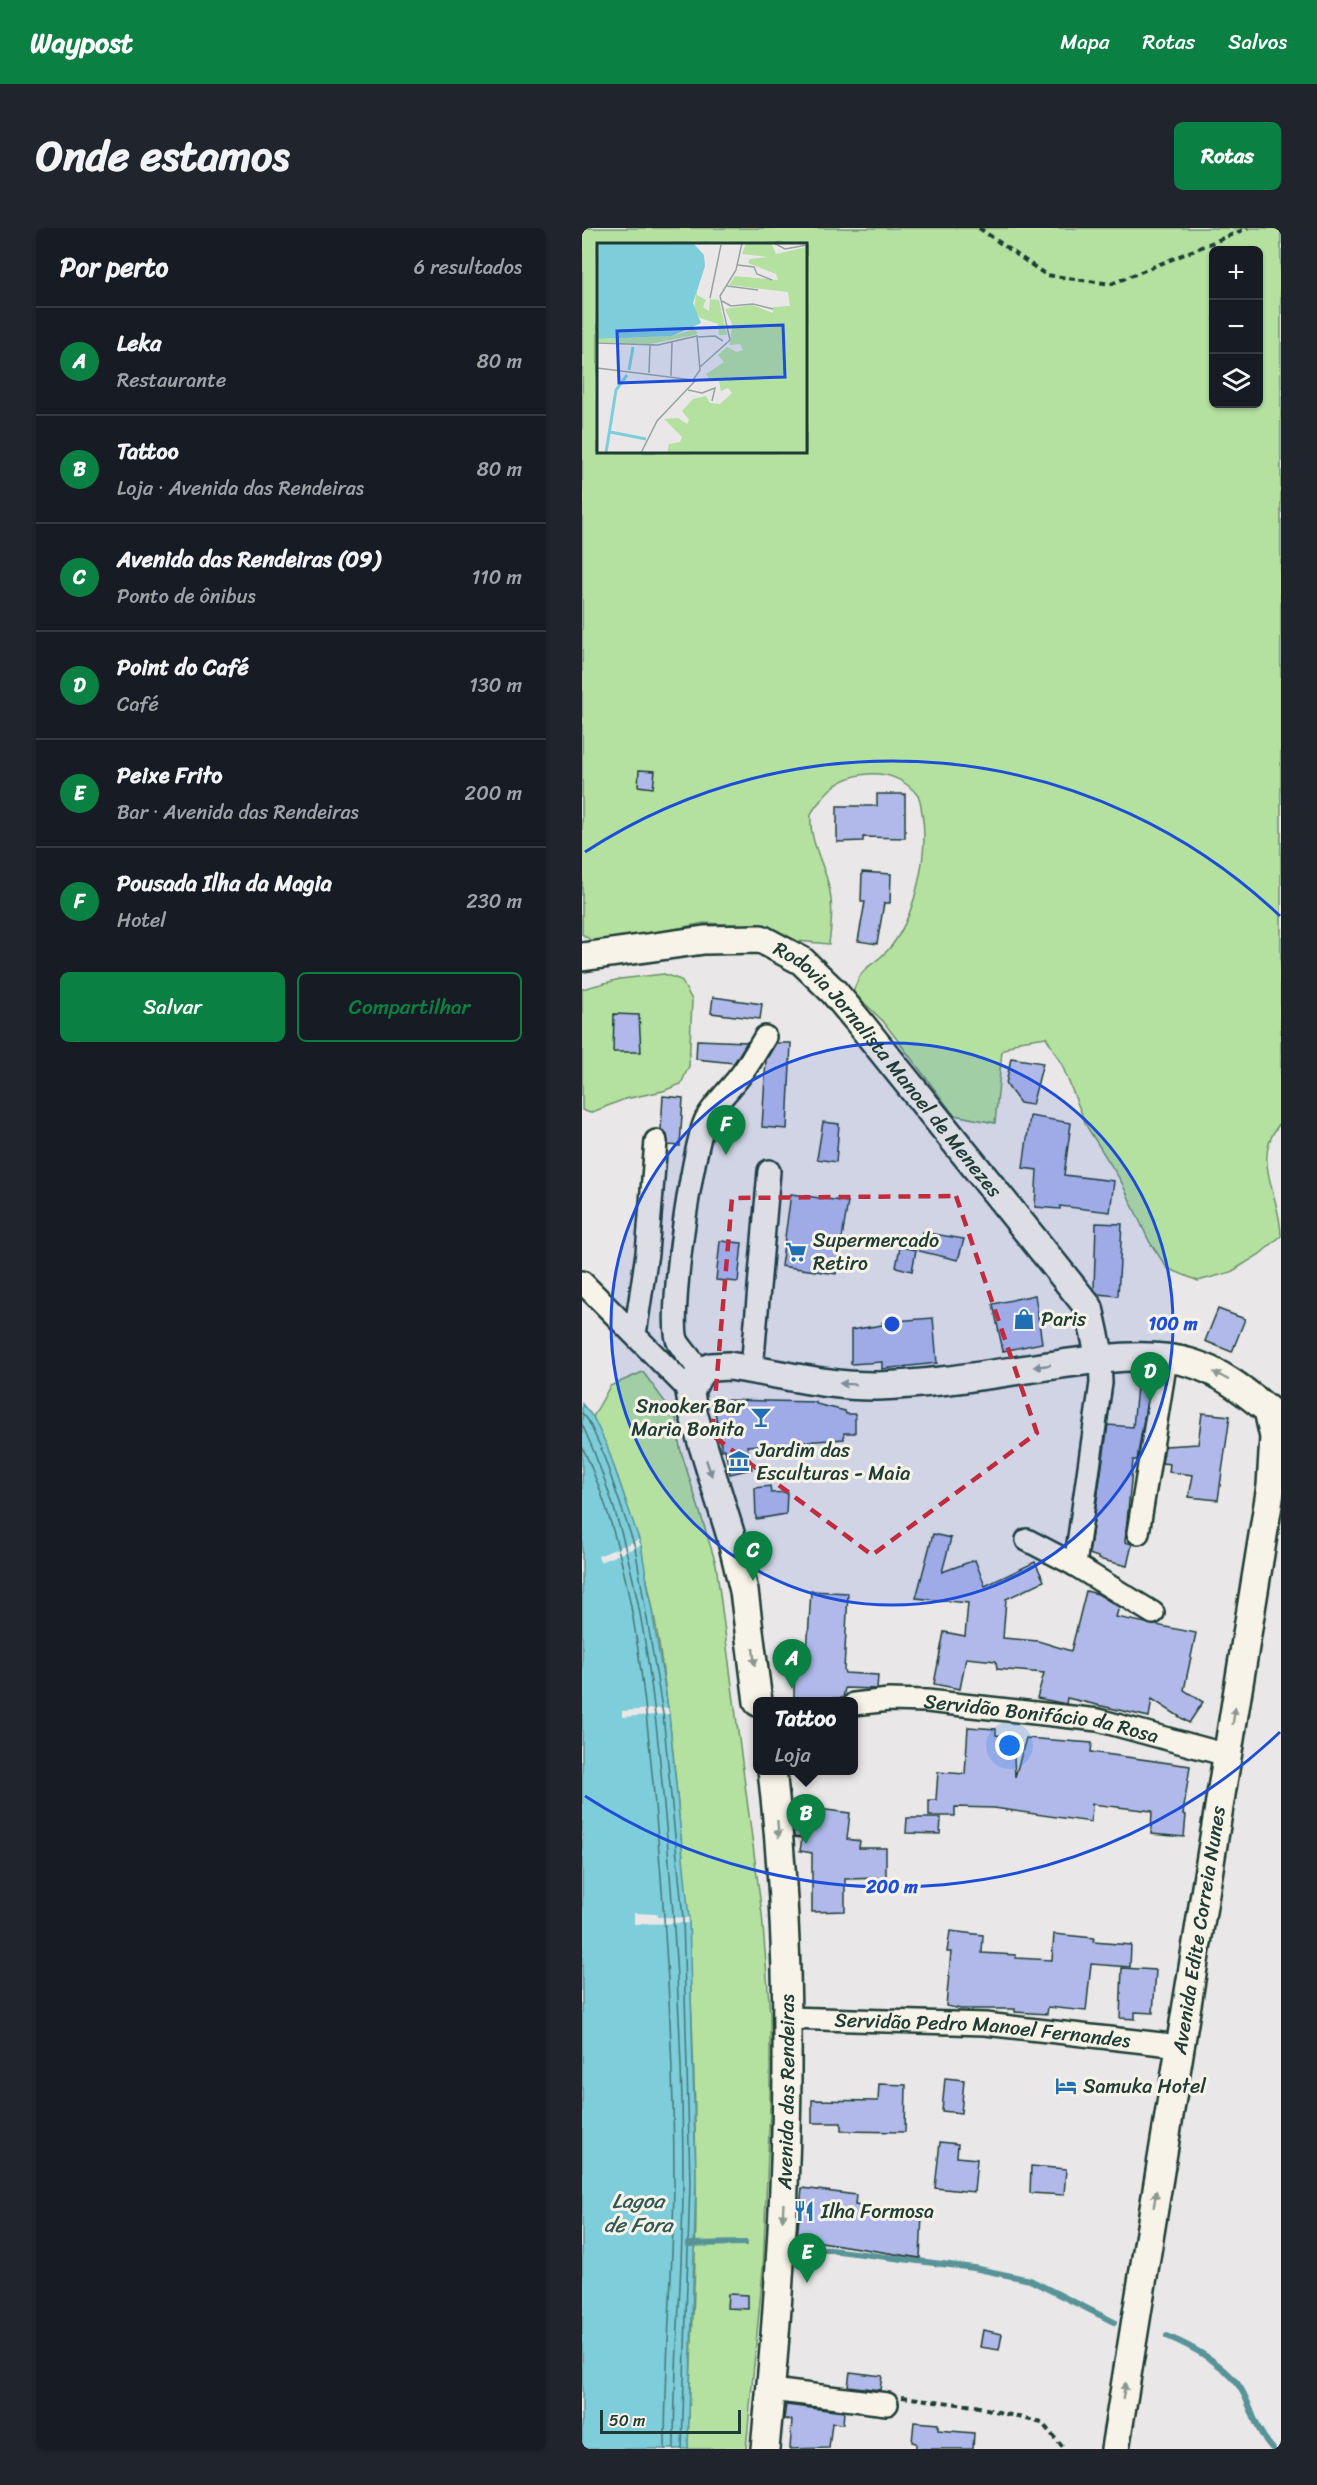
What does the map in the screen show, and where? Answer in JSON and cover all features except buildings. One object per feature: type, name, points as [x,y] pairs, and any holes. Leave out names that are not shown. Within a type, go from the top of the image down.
[{"type":"main road","name":"Rodovia Jornalista Manoel de Menezes","points":[[582,957],[704,940],[761,939],[802,961],[834,992],[859,1022],[1089,1308],[1100,1358]]},
{"type":"main road","points":[[757,1697],[744,1591],[730,1533],[700,1443],[695,1381],[711,1367],[729,1366],[840,1384],[877,1386],[929,1382],[1100,1358],[1190,1362],[1221,1375],[1275,1416]]},
{"type":"main road","name":"Avenida Edite Correia Nunes","points":[[1115,2449],[1227,1755],[1276,1483],[1275,1416]]},
{"type":"main road","name":"Avenida das Rendeiras","points":[[765,2449],[784,2189],[787,2018],[783,1912],[772,1775]]},
{"type":"street","points":[[695,1381],[678,1341],[676,1324],[681,1256],[697,1142],[705,1120],[719,1099],[743,1072],[765,1037]]},
{"type":"street","points":[[635,1334],[647,1253],[656,1141]]},
{"type":"street","points":[[752,1369],[769,1171]]},
{"type":"street","points":[[582,1282],[635,1334],[695,1381]]},
{"type":"street","points":[[1076,1565],[1101,1383],[1100,1358]]},
{"type":"street","points":[[1138,1533],[1166,1360]]},
{"type":"street","points":[[1027,1540],[1076,1565],[1153,1613]]},
{"type":"street","name":"Servidão Bonifácio da Rosa","points":[[858,1704],[889,1700],[927,1701],[1098,1720],[1227,1755]]},
{"type":"street","name":"Servidão Pedro Manoel Fernandes","points":[[787,2018],[985,2024],[1180,2046]]},
{"type":"street","points":[[771,2390],[887,2404]]},
{"type":"path","points":[[980,228],[1046,275],[1111,284],[1248,228]]},
{"type":"path","points":[[887,2404],[904,2396],[975,2406],[1042,2424],[1064,2449]]},
{"type":"highlighted area","points":[[956,1196],[1037,1433],[872,1555],[712,1435],[732,1198]]},
{"type":"green space","points":[[582,228],[1281,228],[1281,1122],[1272,1136],[1267,1164],[1280,1221],[1281,1236],[1260,1254],[1231,1272],[1198,1281],[1167,1268],[1149,1241],[1121,1181],[1087,1127],[1062,1065],[1046,1037],[1019,1041],[1002,1051],[995,1123],[954,1115],[883,1021],[853,992],[863,971],[881,957],[897,938],[918,886],[924,829],[920,802],[918,796],[908,785],[896,778],[868,774],[854,776],[830,790],[812,813],[813,839],[830,893],[829,944],[797,941],[769,926],[704,923],[598,945],[582,934]]},
{"type":"green space","points":[[664,974],[681,980],[692,1000],[689,1066],[681,1084],[663,1091],[625,1099],[590,1113],[582,1110],[582,989],[620,979]]},
{"type":"green space","points":[[643,1372],[676,1417],[680,1448],[716,1564],[762,1914],[770,2014],[770,2108],[763,2269],[746,2449],[688,2449],[696,2215],[695,2133],[688,1939],[677,1794],[667,1697],[652,1602],[628,1508],[593,1417],[610,1386]]},
{"type":"water","name":"Lagoa de Fora","points":[[582,1404],[593,1417],[607,1446],[641,1545],[669,1714],[689,1918],[696,2182],[688,2449],[582,2449]]},
{"type":"pier","points":[[638,1540],[641,1545],[600,1562],[598,1556]]},
{"type":"pier","points":[[668,1708],[669,1714],[622,1717],[622,1711]]},
{"type":"pier","points":[[634,1913],[658,1914],[658,1917],[689,1918],[688,1923],[634,1924]]},
{"type":"waterway","points":[[688,2244],[745,2243]]},
{"type":"waterway","points":[[799,2246],[974,2268],[1030,2280],[1114,2322]]},
{"type":"waterway","points":[[1167,2336],[1205,2355],[1230,2375],[1242,2390],[1256,2423],[1273,2449]]},
{"type":"place","name":"Pousada Ilha da Magia","points":[[726,1155]]},
{"type":"place","name":"Supermercado Retiro","points":[[796,1252]]},
{"type":"place","name":"Paris","points":[[1024,1319]]},
{"type":"place","name":"Point do Café","points":[[1150,1402]]},
{"type":"place","name":"Snooker Bar Maria Bonita","points":[[761,1417]]},
{"type":"place","name":"Jardim das Esculturas - Maia","points":[[739,1461]]},
{"type":"place","name":"Avenida das Rendeiras (09)","points":[[753,1581]]},
{"type":"place","name":"Leka","points":[[792,1689]]},
{"type":"place","name":"Tattoo","points":[[806,1844]]},
{"type":"place","name":"Samuka Hotel","points":[[1066,2086]]},
{"type":"place","name":"Ilha Formosa","points":[[804,2211]]},
{"type":"place","name":"Peixe Frito","points":[[807,2283]]}]
